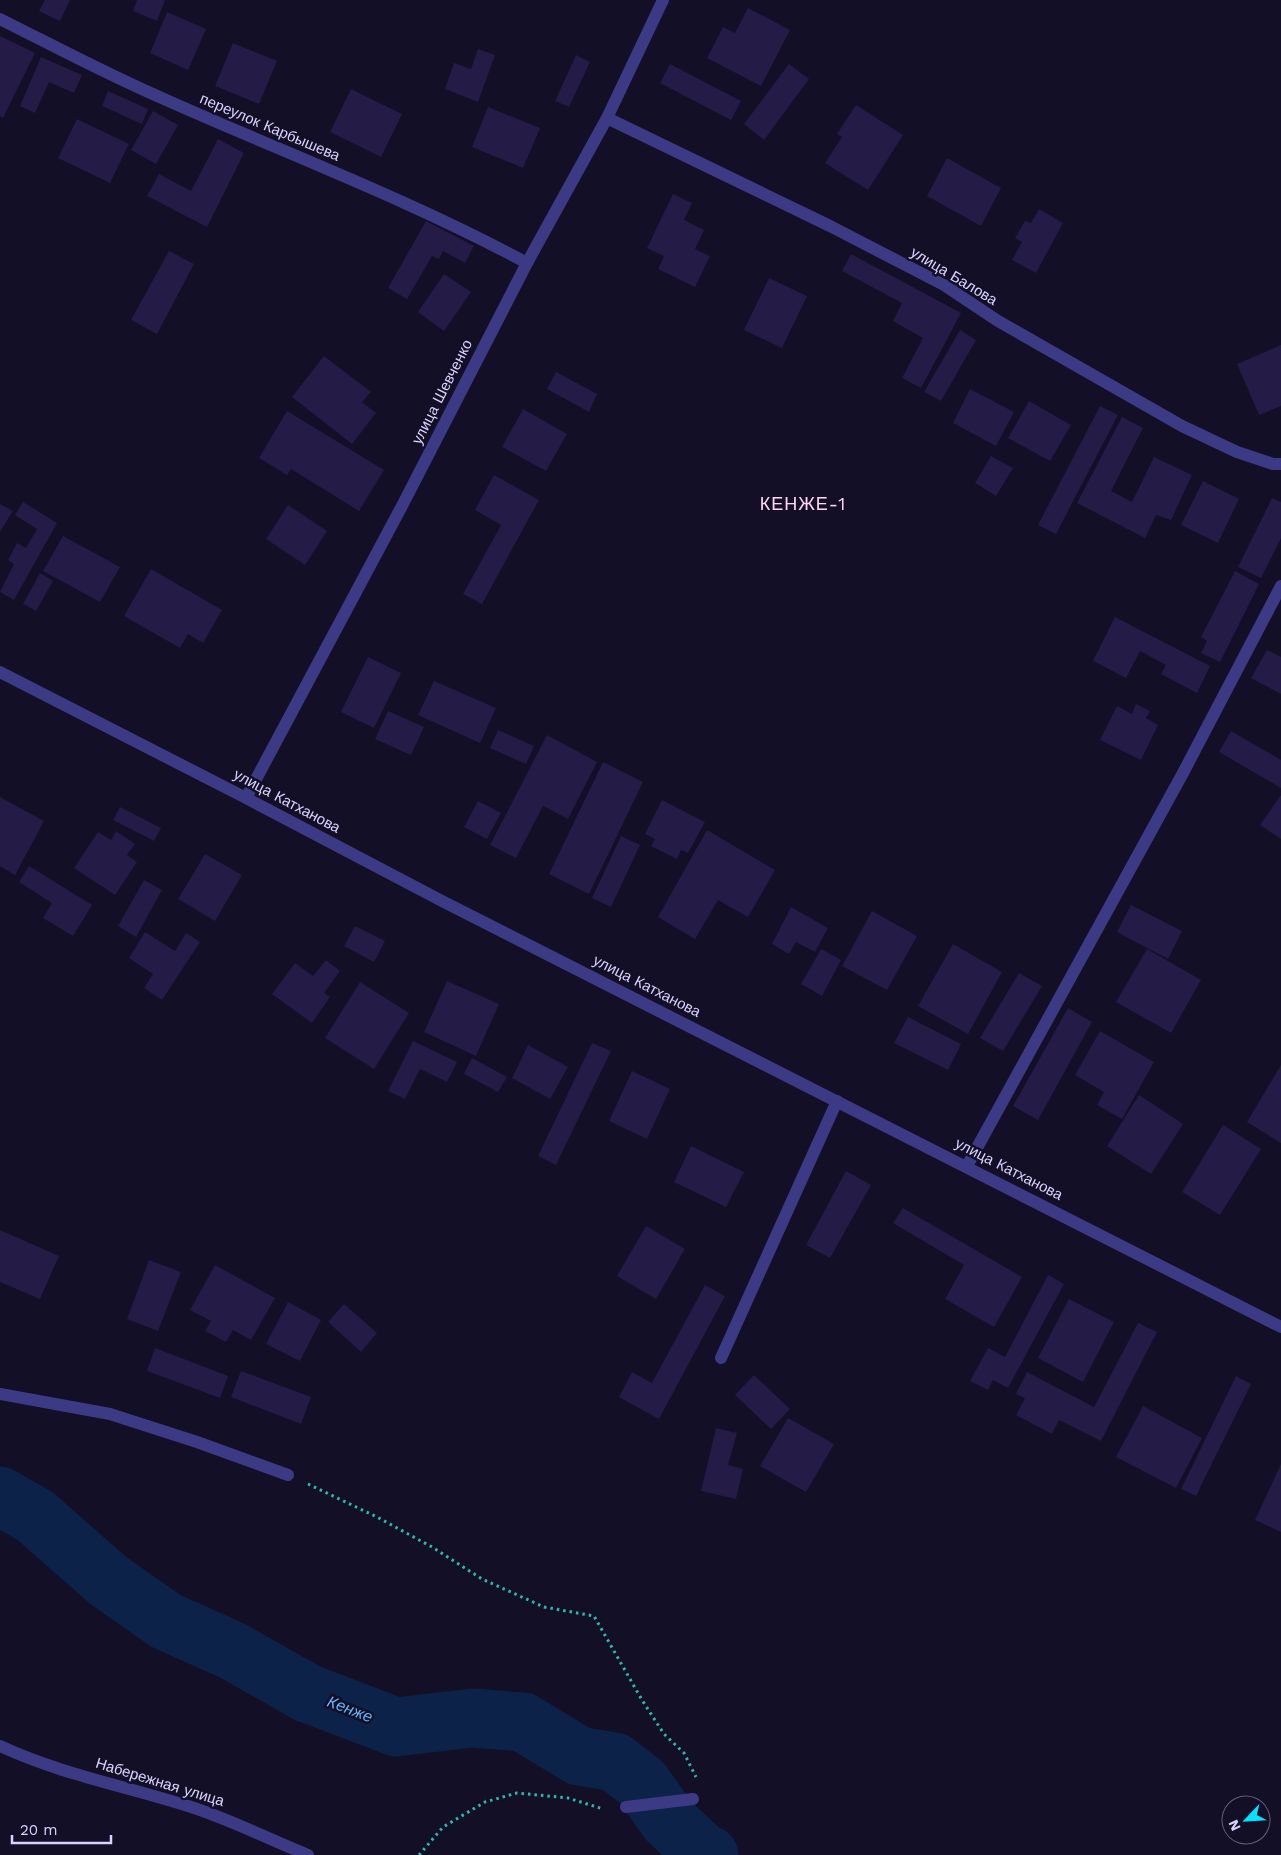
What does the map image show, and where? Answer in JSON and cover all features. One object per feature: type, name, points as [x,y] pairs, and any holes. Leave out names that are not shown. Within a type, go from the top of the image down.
[{"type":"street","name":"улица Шевченко","points":[[246,798],[403,504],[527,263],[607,118],[663,0]]},
{"type":"street","name":"переулок Карбышева","points":[[0,19],[163,99],[401,202],[527,263]]},
{"type":"street","name":"улица Балова","points":[[607,118],[830,226],[944,285],[998,321],[1182,426],[1237,452],[1273,464],[1281,464]]},
{"type":"street","points":[[967,1166],[1183,773],[1281,586]]},
{"type":"street","name":"улица Катханова","points":[[0,672],[442,901],[1281,1327]]},
{"type":"street","points":[[721,1358],[838,1101]]},
{"type":"street","points":[[0,1394],[110,1414],[197,1442],[251,1464],[288,1475]]},
{"type":"street","name":"Набережная улица","points":[[0,1746],[58,1769],[188,1806],[223,1818],[308,1855]]},
{"type":"street","points":[[626,1807],[693,1799]]},
{"type":"path","points":[[288,1475],[377,1517],[432,1547],[482,1579],[544,1607],[594,1616],[664,1734],[684,1753],[702,1794],[693,1799]]},
{"type":"path","points":[[419,1855],[442,1827],[485,1802],[517,1793],[568,1798],[600,1810],[626,1807]]},
{"type":"building","points":[[45,0],[70,0],[60,21],[39,11]]},
{"type":"building","points":[[137,0],[165,0],[157,21],[133,11]]},
{"type":"building","points":[[748,8],[790,30],[761,86],[707,58],[723,27],[735,33]]},
{"type":"building","points":[[167,12],[206,29],[188,70],[150,53]]},
{"type":"building","points":[[0,36],[35,53],[3,118],[0,116]]},
{"type":"building","points":[[233,43],[277,61],[259,104],[215,86]]},
{"type":"building","points":[[478,49],[495,55],[478,102],[445,89],[454,63],[471,69]]},
{"type":"building","points":[[576,55],[590,62],[569,107],[555,101]]},
{"type":"building","points":[[41,57],[82,75],[74,93],[49,82],[35,113],[20,106]]},
{"type":"building","points":[[670,64],[741,101],[731,120],[660,83]]},
{"type":"building","points":[[789,64],[809,79],[764,140],[744,124]]},
{"type":"building","points":[[351,89],[402,114],[381,157],[330,132]]},
{"type":"building","points":[[108,91],[148,109],[142,124],[102,106]]},
{"type":"building","points":[[856,105],[903,135],[868,190],[825,163],[842,137],[837,134]]},
{"type":"building","points":[[488,107],[540,128],[523,168],[472,147]]},
{"type":"building","points":[[153,111],[178,125],[156,164],[131,150]]},
{"type":"building","points":[[77,119],[129,144],[110,183],[58,158]]},
{"type":"building","points":[[218,139],[244,153],[207,227],[147,196],[159,174],[191,191]]},
{"type":"building","points":[[947,158],[1001,188],[981,226],[927,196]]},
{"type":"building","points":[[673,194],[692,203],[684,220],[704,230],[695,249],[710,256],[695,287],[658,269],[664,256],[647,248]]},
{"type":"building","points":[[1039,209],[1063,223],[1036,273],[1012,260],[1022,242],[1015,238],[1025,221],[1031,223]]},
{"type":"building","points":[[426,221],[474,246],[465,263],[443,251],[439,259],[432,256],[407,299],[388,288]]},
{"type":"building","points":[[169,251],[194,264],[157,334],[131,320]]},
{"type":"building","points":[[851,254],[961,313],[921,388],[902,378],[923,338],[893,321],[902,303],[842,271]]},
{"type":"building","points":[[444,274],[471,292],[444,331],[418,312]]},
{"type":"building","points":[[769,278],[807,296],[782,348],[744,330]]},
{"type":"building","points":[[960,330],[976,340],[941,401],[924,392]]},
{"type":"building","points":[[1281,345],[1281,406],[1259,415],[1237,364]]},
{"type":"building","points":[[324,356],[371,392],[362,402],[376,413],[352,444],[292,397]]},
{"type":"building","points":[[556,372],[597,394],[589,412],[547,389]]},
{"type":"building","points":[[970,389],[1014,412],[996,446],[953,423]]},
{"type":"building","points":[[1029,401],[1071,425],[1050,461],[1008,438]]},
{"type":"building","points":[[1100,406],[1118,415],[1056,534],[1038,525]]},
{"type":"building","points":[[523,409],[567,434],[546,471],[502,447]]},
{"type":"building","points":[[287,411],[384,470],[359,511],[291,469],[287,475],[259,458]]},
{"type":"building","points":[[1122,417],[1143,428],[1111,491],[1132,502],[1154,457],[1192,475],[1171,520],[1156,515],[1145,538],[1077,503]]},
{"type":"building","points":[[991,456],[1013,468],[996,496],[975,483]]},
{"type":"building","points":[[494,475],[539,500],[482,604],[463,594],[501,525],[475,510]]},
{"type":"building","points":[[1203,481],[1239,499],[1218,543],[1181,525]]},
{"type":"building","points":[[1272,498],[1281,502],[1281,538],[1261,578],[1238,567]]},
{"type":"building","points":[[23,502],[57,523],[14,600],[0,592],[14,564],[8,560],[17,543],[26,548],[37,529],[15,515]]},
{"type":"building","points":[[0,504],[13,511],[0,532]]},
{"type":"building","points":[[288,505],[327,531],[305,565],[266,539]]},
{"type":"building","points":[[63,536],[120,567],[100,602],[43,571]]},
{"type":"building","points":[[151,569],[222,610],[203,643],[188,634],[180,648],[124,616]]},
{"type":"building","points":[[1235,571],[1259,584],[1220,662],[1201,653],[1207,641],[1201,637]]},
{"type":"building","points":[[40,573],[53,581],[36,611],[23,604]]},
{"type":"building","points":[[1115,617],[1210,666],[1197,693],[1161,674],[1166,665],[1140,651],[1126,678],[1093,661]]},
{"type":"building","points":[[1267,650],[1281,657],[1281,694],[1251,678]]},
{"type":"building","points":[[368,657],[401,673],[374,728],[341,712]]},
{"type":"building","points":[[434,681],[496,708],[480,743],[418,715]]},
{"type":"building","points":[[1136,704],[1150,711],[1146,718],[1158,725],[1141,760],[1100,740],[1117,706],[1132,714]]},
{"type":"building","points":[[388,711],[424,727],[411,755],[375,739]]},
{"type":"building","points":[[498,730],[534,746],[526,764],[490,748]]},
{"type":"building","points":[[1231,731],[1281,760],[1281,788],[1219,752]]},
{"type":"building","points":[[547,735],[597,762],[568,819],[543,806],[516,858],[490,845]]},
{"type":"building","points":[[603,762],[643,782],[589,894],[549,874]]},
{"type":"building","points":[[1281,795],[1281,839],[1260,825]]},
{"type":"building","points":[[0,797],[44,821],[15,875],[0,866]]},
{"type":"building","points":[[662,800],[705,822],[688,853],[681,850],[677,859],[651,846],[655,839],[645,834]]},
{"type":"building","points":[[478,801],[501,813],[487,839],[464,827]]},
{"type":"building","points":[[120,807],[161,828],[154,841],[113,820]]},
{"type":"building","points":[[707,830],[775,870],[748,917],[718,900],[695,939],[658,917]]},
{"type":"building","points":[[116,831],[135,844],[127,855],[137,862],[115,895],[74,868],[98,832],[111,840]]},
{"type":"building","points":[[621,836],[640,845],[611,907],[592,898]]},
{"type":"building","points":[[205,854],[242,875],[215,921],[178,899]]},
{"type":"building","points":[[29,866],[92,905],[73,936],[43,918],[52,903],[19,882]]},
{"type":"building","points":[[144,880],[162,890],[136,937],[118,926]]},
{"type":"building","points":[[1131,905],[1182,931],[1168,959],[1117,932]]},
{"type":"building","points":[[791,907],[828,928],[815,952],[796,942],[789,954],[772,944]]},
{"type":"building","points":[[872,911],[917,936],[887,990],[842,966]]},
{"type":"building","points":[[355,926],[385,941],[374,962],[344,946]]},
{"type":"building","points":[[145,932],[175,951],[186,933],[200,942],[162,1000],[144,988],[153,974],[129,958]]},
{"type":"building","points":[[953,944],[1002,972],[968,1034],[918,1006]]},
{"type":"building","points":[[821,949],[841,960],[822,996],[801,984]]},
{"type":"building","points":[[1147,949],[1201,980],[1171,1033],[1116,1002]]},
{"type":"building","points":[[326,960],[340,971],[324,993],[330,997],[312,1023],[272,994],[295,963],[313,976]]},
{"type":"building","points":[[1019,973],[1042,986],[1003,1051],[980,1038]]},
{"type":"building","points":[[447,981],[499,1004],[476,1056],[424,1032]]},
{"type":"building","points":[[360,982],[409,1013],[374,1069],[325,1038]]},
{"type":"building","points":[[1068,1008],[1092,1022],[1038,1120],[1013,1106]]},
{"type":"building","points":[[908,1017],[961,1044],[948,1070],[894,1043]]},
{"type":"building","points":[[1100,1031],[1154,1062],[1122,1119],[1097,1105],[1104,1092],[1075,1075]]},
{"type":"building","points":[[413,1041],[457,1062],[447,1082],[420,1069],[405,1099],[388,1091]]},
{"type":"building","points":[[592,1043],[611,1051],[556,1165],[538,1156]]},
{"type":"building","points":[[528,1045],[568,1067],[550,1099],[512,1078]]},
{"type":"building","points":[[472,1058],[507,1077],[498,1092],[464,1074]]},
{"type":"building","points":[[1281,1065],[1281,1143],[1247,1122]]},
{"type":"building","points":[[632,1071],[670,1089],[647,1139],[609,1121]]},
{"type":"building","points":[[1139,1095],[1183,1124],[1151,1174],[1107,1146]]},
{"type":"building","points":[[1223,1125],[1261,1149],[1220,1215],[1182,1192]]},
{"type":"building","points":[[691,1146],[744,1172],[726,1207],[674,1182]]},
{"type":"building","points":[[846,1171],[871,1185],[830,1258],[806,1245]]},
{"type":"building","points":[[903,1208],[1022,1277],[994,1327],[945,1299],[964,1265],[893,1223]]},
{"type":"building","points":[[646,1226],[685,1249],[656,1299],[617,1276]]},
{"type":"building","points":[[0,1230],[59,1256],[40,1299],[0,1282]]},
{"type":"building","points":[[149,1260],[181,1272],[158,1331],[127,1319]]},
{"type":"building","points":[[215,1265],[275,1298],[251,1340],[233,1330],[226,1342],[205,1331],[211,1321],[190,1310]]},
{"type":"building","points":[[1048,1275],[1064,1284],[1008,1388],[993,1380],[988,1390],[970,1381],[988,1348],[1005,1357]]},
{"type":"building","points":[[705,1285],[725,1296],[659,1419],[619,1397],[632,1372],[652,1383]]},
{"type":"building","points":[[1069,1299],[1114,1322],[1083,1382],[1038,1358]]},
{"type":"building","points":[[288,1302],[321,1320],[300,1361],[266,1344]]},
{"type":"building","points":[[344,1304],[377,1333],[361,1352],[328,1322]]},
{"type":"building","points":[[1138,1323],[1157,1332],[1101,1441],[1059,1420],[1052,1434],[1016,1415],[1025,1398],[1016,1394],[1027,1372],[1094,1407]]},
{"type":"building","points":[[155,1348],[228,1376],[220,1398],[147,1371]]},
{"type":"building","points":[[241,1371],[311,1397],[301,1424],[231,1397]]},
{"type":"building","points":[[754,1375],[790,1409],[771,1429],[735,1395]]},
{"type":"building","points":[[1236,1376],[1251,1384],[1196,1496],[1181,1489]]},
{"type":"building","points":[[1143,1406],[1202,1438],[1176,1488],[1116,1457]]},
{"type":"building","points":[[788,1418],[834,1444],[806,1492],[760,1466]]},
{"type":"building","points":[[716,1428],[737,1433],[728,1465],[743,1469],[736,1499],[701,1491]]},
{"type":"building","points":[[1281,1464],[1281,1532],[1255,1520]]},
{"type":"waterway","name":"Кенже","points":[[0,1496],[35,1516],[109,1581],[166,1621],[233,1651],[307,1693],[396,1727],[473,1718],[523,1722],[579,1756],[615,1762],[642,1783],[668,1820],[702,1852],[709,1855]]},
{"type":"district","name":"КЕНЖЕ-1","points":[[803,503]]}]
